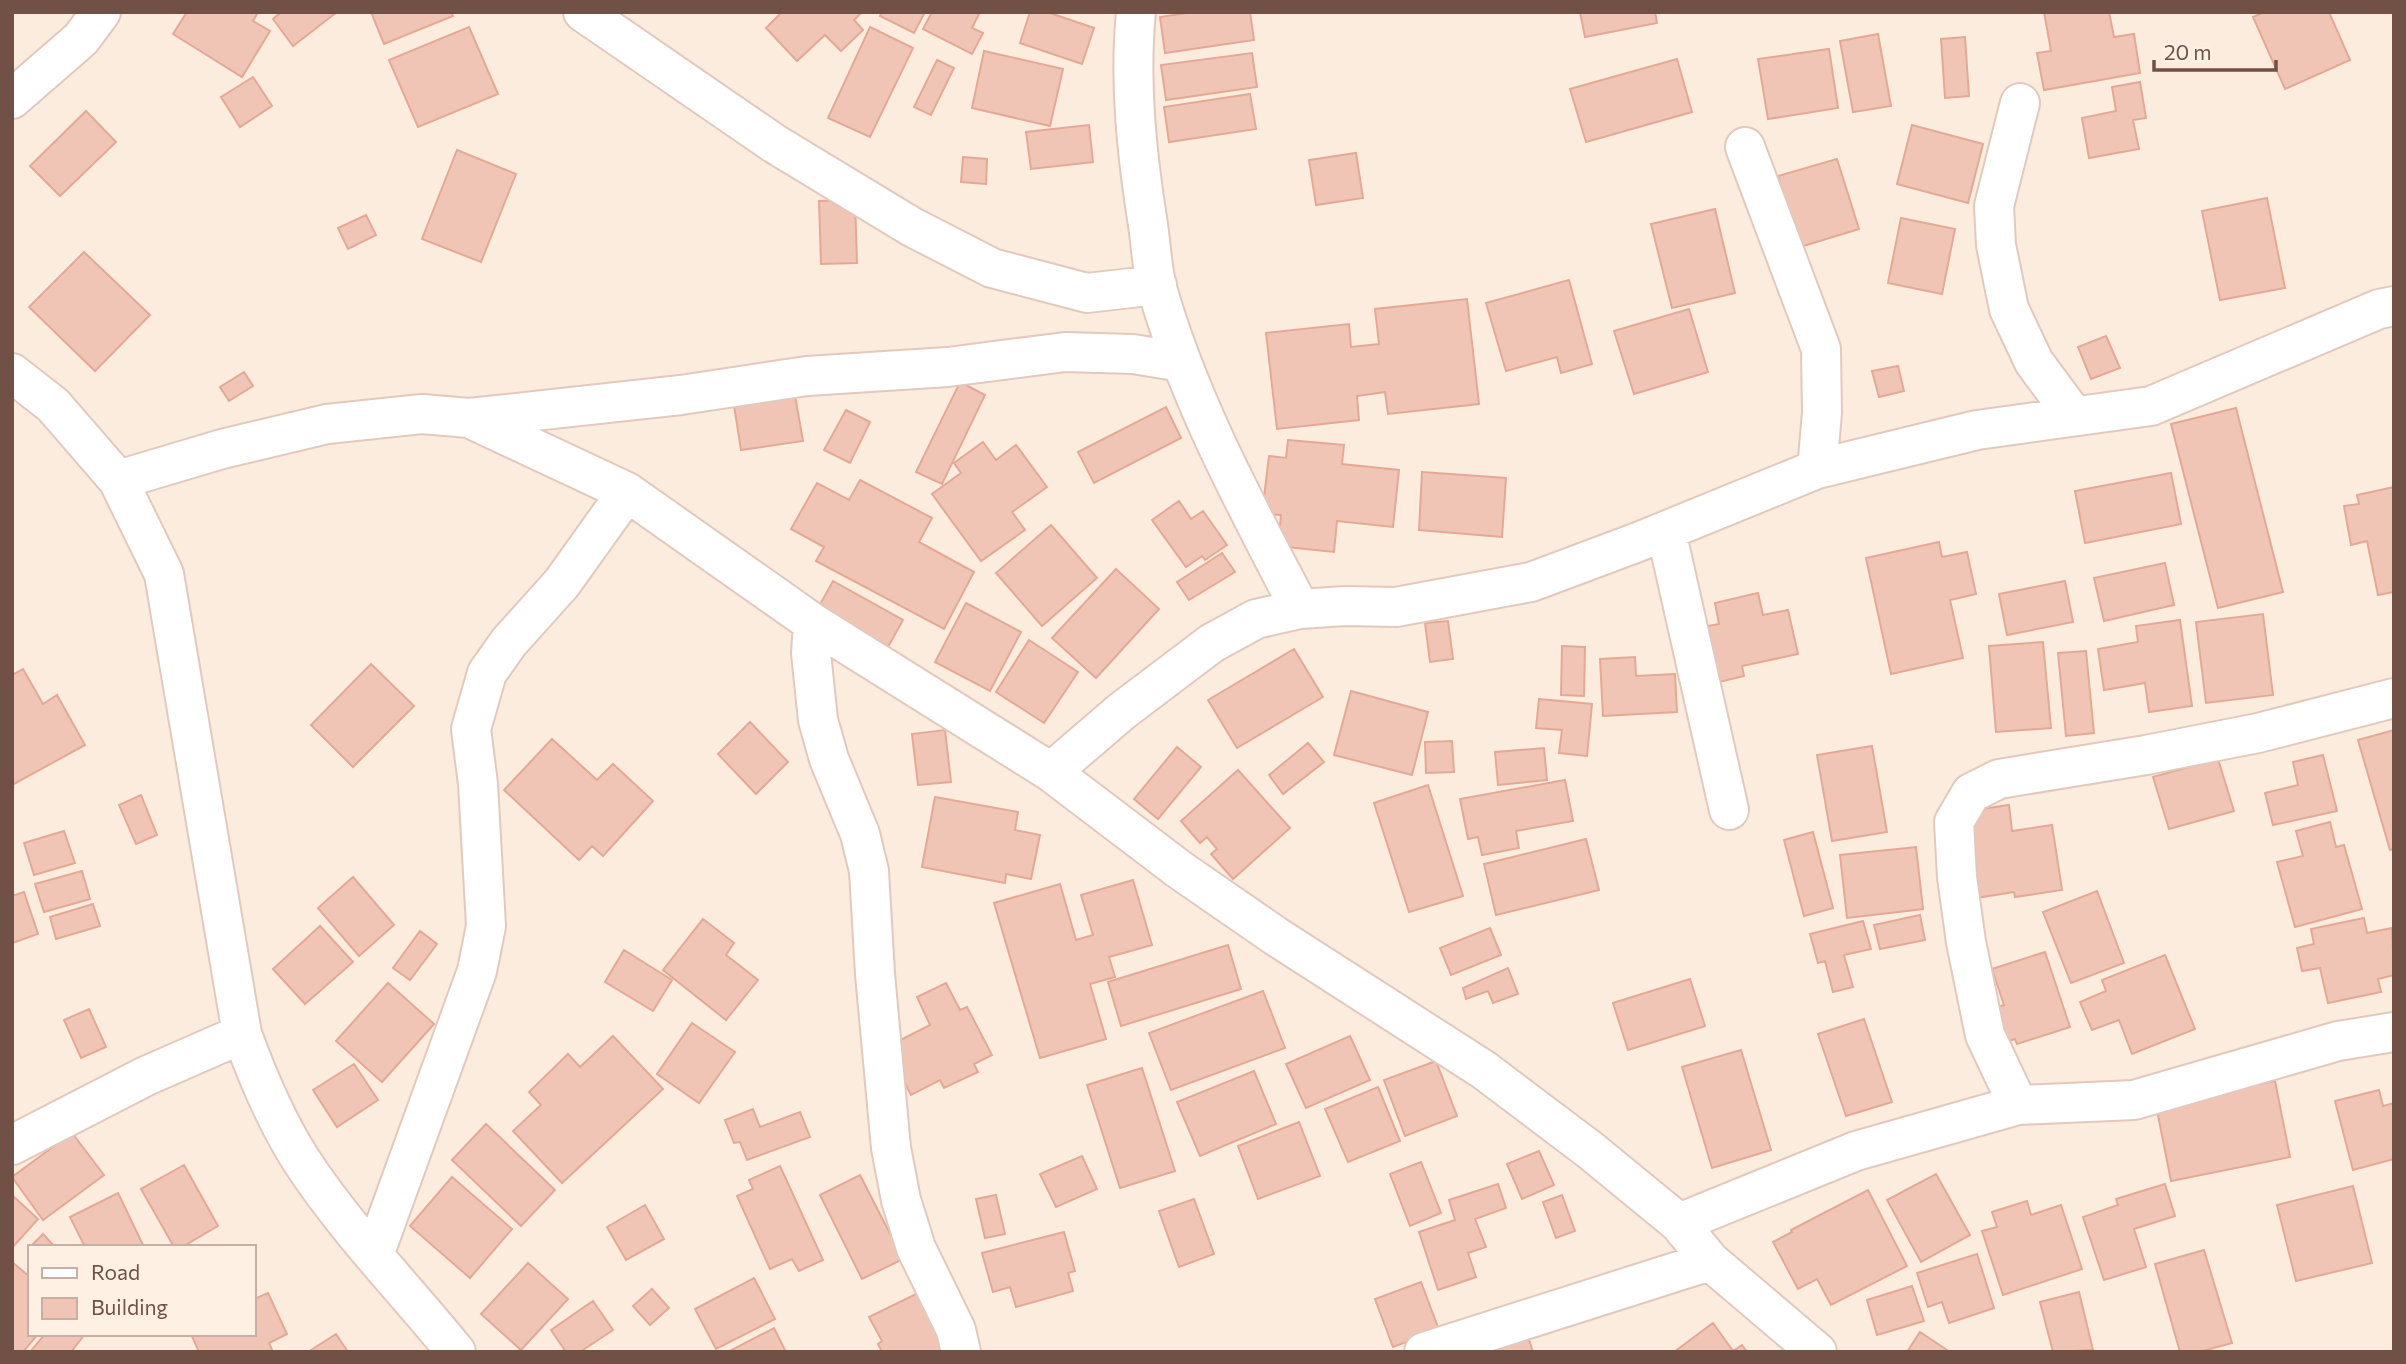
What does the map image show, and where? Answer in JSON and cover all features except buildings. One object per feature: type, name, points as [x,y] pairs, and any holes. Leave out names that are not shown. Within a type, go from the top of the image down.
[{"type":"street","points":[[12,99],[81,39],[101,12]]},
{"type":"street","points":[[583,12],[775,144],[912,227],[992,268],[1087,293],[1157,285]]},
{"type":"street","points":[[1136,12],[1135,109],[1140,175],[1157,285],[1182,362],[1251,514],[1300,609]]},
{"type":"street","points":[[2020,103],[1994,206],[1996,245],[2009,309],[2034,362],[2074,416]]},
{"type":"street","points":[[1745,147],[1821,349],[1822,414],[1817,469]]},
{"type":"street","points":[[1051,772],[1122,711],[1212,643],[1256,618],[1300,609],[1396,607],[1531,582],[1666,531],[1817,469],[1977,430],[2151,406],[2379,309],[2394,306]]},
{"type":"street","points":[[118,480],[222,449],[327,424],[422,414],[469,418],[681,395],[807,376],[948,367],[1065,352],[1133,354],[1182,362]]},
{"type":"street","points":[[12,373],[52,405],[118,480],[164,574],[242,1034],[264,1093],[300,1159],[351,1229],[456,1352]]},
{"type":"street","points":[[469,418],[626,492],[813,623],[1051,772],[1180,870],[1277,937],[1484,1070],[1590,1150],[1679,1223],[1710,1261],[1817,1352]]},
{"type":"street","points":[[374,1255],[477,971],[486,926],[478,784],[471,729],[487,673],[509,642],[562,583],[626,492]]},
{"type":"street","points":[[1666,531],[1729,810]]},
{"type":"street","points":[[813,623],[811,653],[818,720],[829,759],[860,834],[869,871],[875,974],[891,1148],[901,1200],[916,1248],[956,1330],[961,1352]]},
{"type":"street","points":[[2018,1105],[1985,1035],[1966,942],[1957,877],[1954,822],[1971,793],[1999,779],[2258,733],[2394,698]]},
{"type":"street","points":[[1679,1223],[1856,1151],[2018,1105],[2134,1100],[2338,1041],[2394,1032]]},
{"type":"street","points":[[12,1145],[146,1076],[242,1034]]},
{"type":"street","points":[[1424,1352],[1710,1261]]}]
